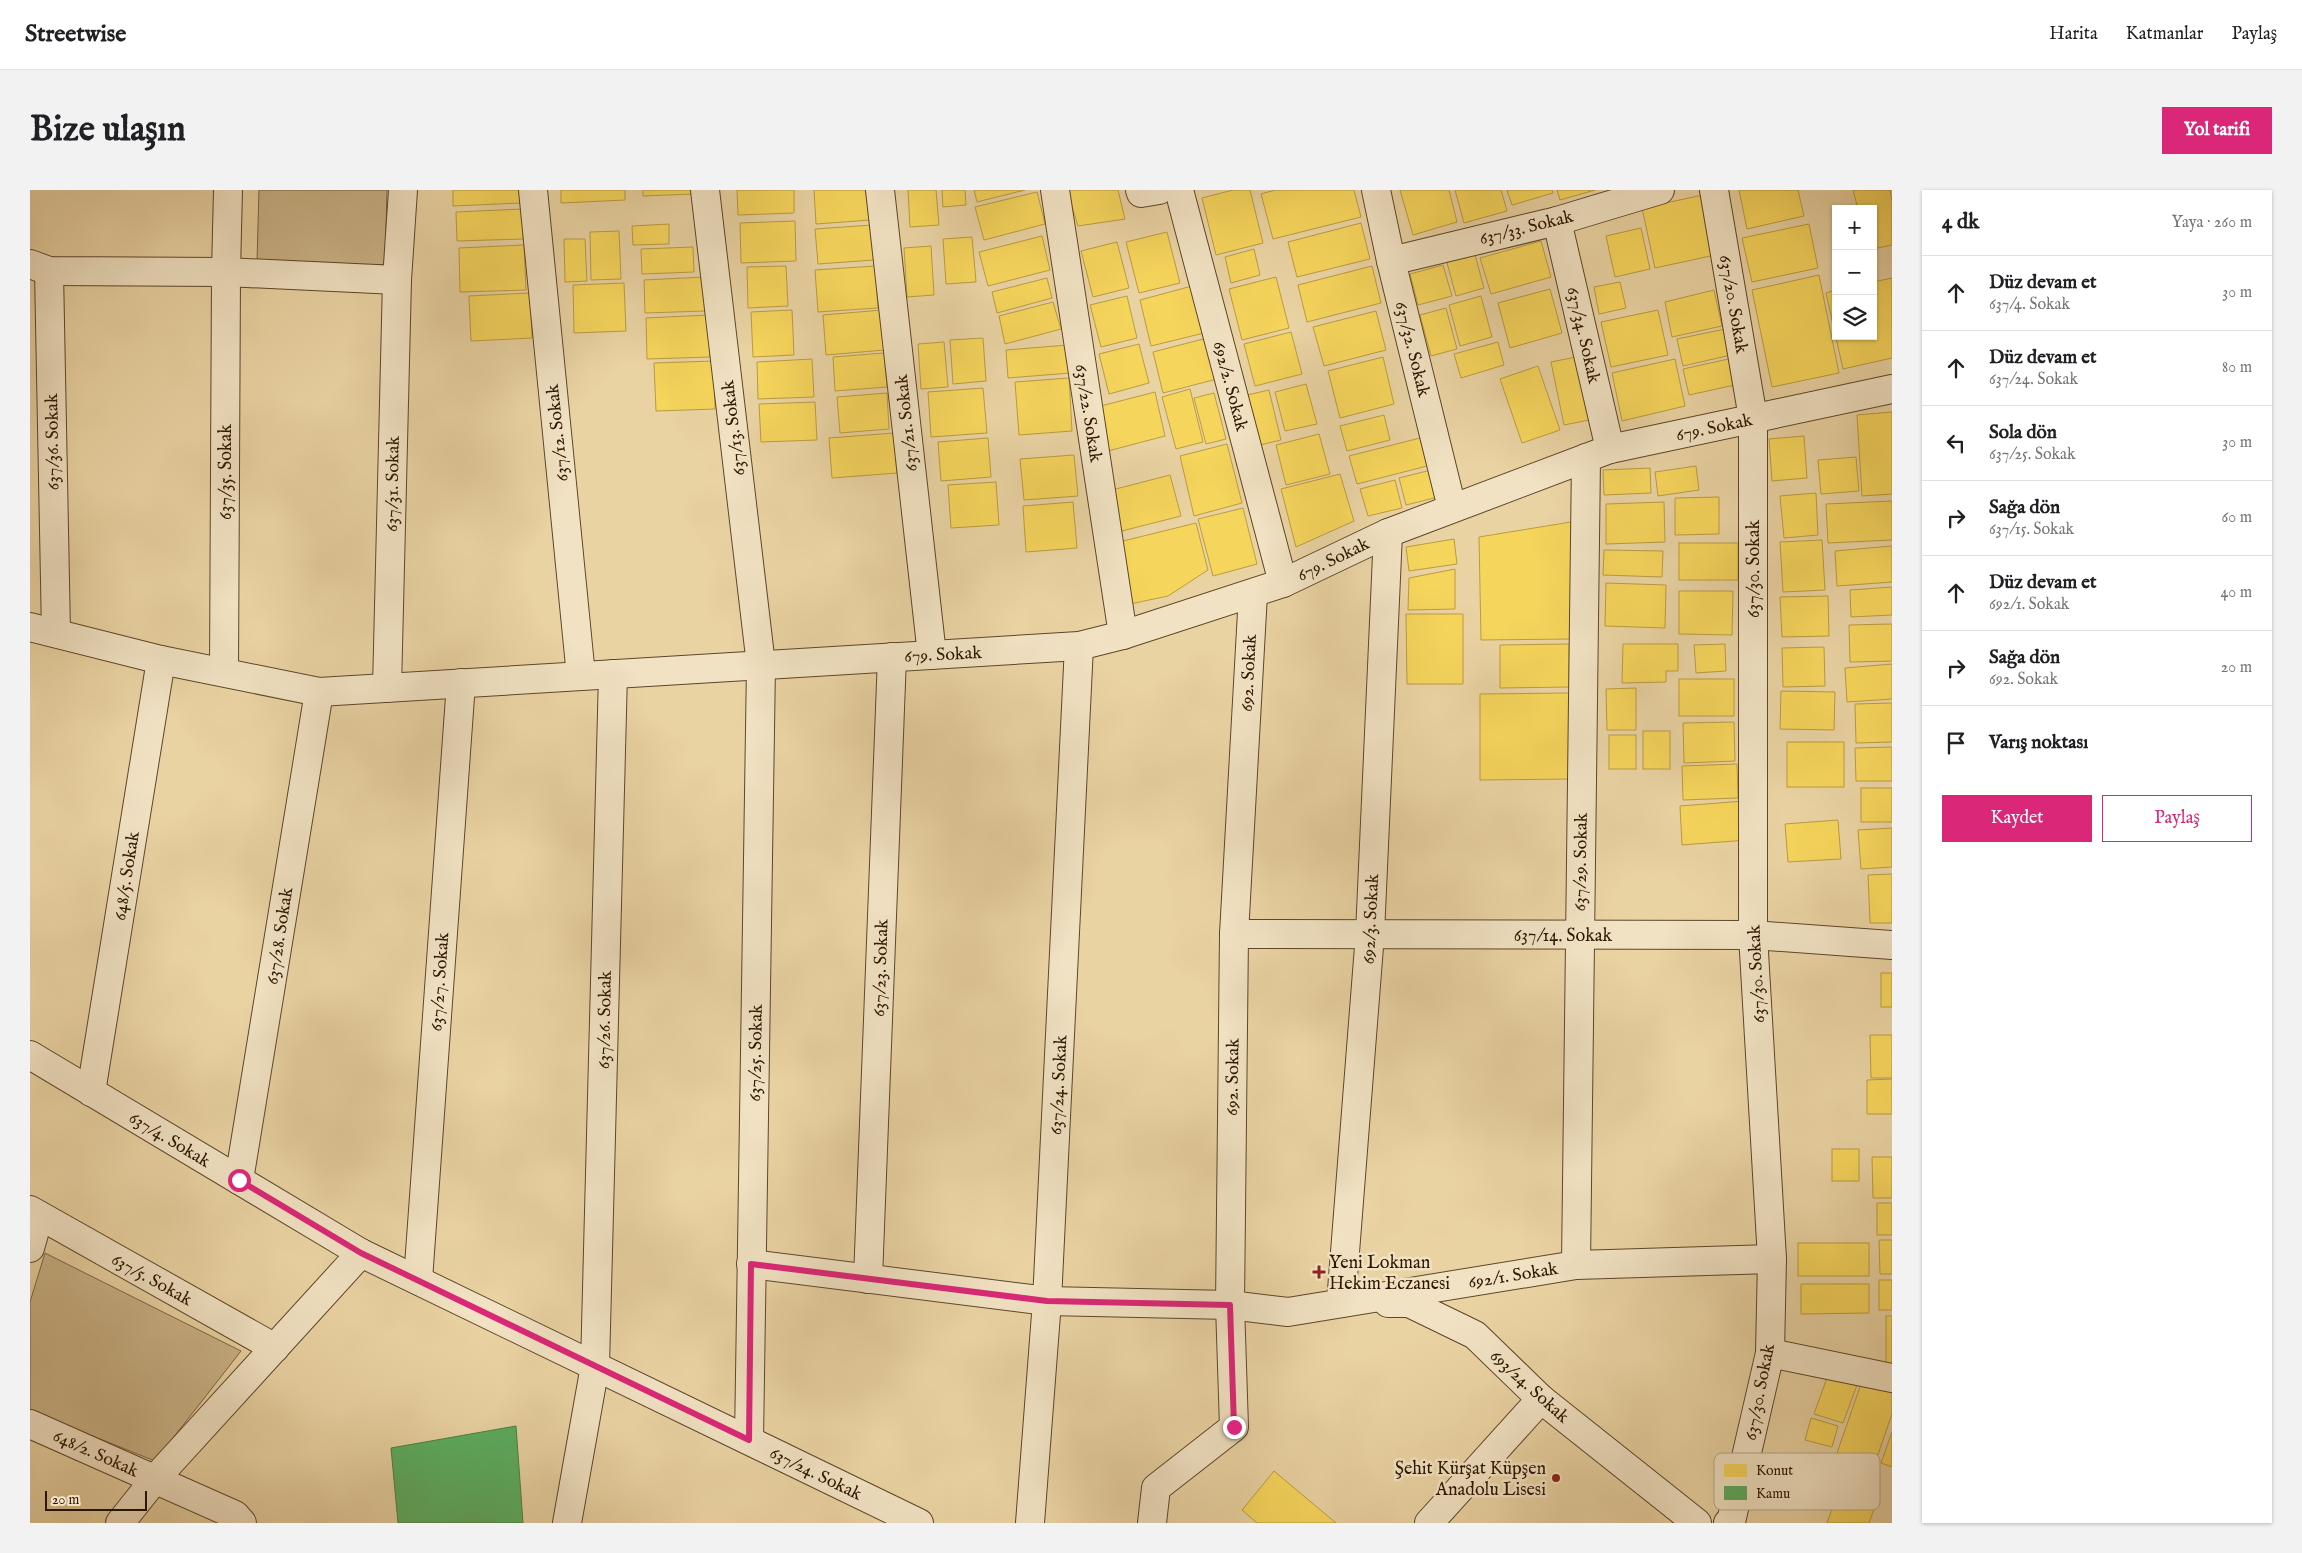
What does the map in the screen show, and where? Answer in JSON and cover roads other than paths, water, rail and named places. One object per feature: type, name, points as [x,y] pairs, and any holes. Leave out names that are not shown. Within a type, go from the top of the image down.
[{"type":"street","name":"637/35. Sokak","points":[[224,672],[228,190]]},
{"type":"street","name":"637/31. Sokak","points":[[387,688],[397,280],[403,190]]},
{"type":"street","name":"637/12. Sokak","points":[[533,190],[581,676]]},
{"type":"street","name":"637/13. Sokak","points":[[705,190],[761,665]]},
{"type":"street","name":"637/21. Sokak","points":[[880,190],[932,655]]},
{"type":"street","name":"637/22. Sokak","points":[[1055,190],[1123,635]]},
{"type":"street","points":[[1140,190],[1141,193],[1159,190]]},
{"type":"street","name":"692/2. Sokak","points":[[1179,190],[1283,583]]},
{"type":"street","name":"637/32. Sokak","points":[[1376,190],[1391,260],[1452,508]]},
{"type":"street","name":"637/33. Sokak","points":[[1391,260],[1557,220],[1660,190]]},
{"type":"street","name":"637/20. Sokak","points":[[1714,190],[1753,418]]},
{"type":"street","name":"637/34. Sokak","points":[[1557,220],[1598,453]]},
{"type":"street","points":[[40,268],[226,272],[397,280]]},
{"type":"street","name":"637/36. Sokak","points":[[40,268],[43,630]]},
{"type":"street","name":"679. Sokak","points":[[43,630],[161,660],[319,692],[1079,646],[1123,635],[1173,617],[1253,594],[1283,583],[1388,533],[1598,453],[1892,389]]},
{"type":"street","name":"637/30. Sokak","points":[[1747,1453],[1770,1353],[1772,1259],[1753,935],[1753,418]]},
{"type":"street","name":"637/29. Sokak","points":[[1576,1265],[1579,936],[1598,453]]},
{"type":"street","name":"692/3. Sokak","points":[[1341,1303],[1370,934],[1388,533]]},
{"type":"street","name":"692. Sokak","points":[[1152,1523],[1156,1488],[1234,1427],[1230,1305],[1234,934],[1253,594]]},
{"type":"street","name":"637/24. Sokak","points":[[1030,1523],[1047,1301],[1079,646]]},
{"type":"street","name":"637/23. Sokak","points":[[868,1279],[892,657]]},
{"type":"street","name":"648/5. Sokak","points":[[91,1092],[161,660]]},
{"type":"street","name":"637/25. Sokak","points":[[749,1440],[761,665]]},
{"type":"street","name":"637/26. Sokak","points":[[567,1523],[595,1366],[613,674]]},
{"type":"street","name":"637/27. Sokak","points":[[418,1280],[461,683]]},
{"type":"street","name":"637/28. Sokak","points":[[239,1180],[319,692]]},
{"type":"street","name":"637/14. Sokak","points":[[1234,934],[1753,935],[1892,945]]},
{"type":"street","name":"637/4. Sokak","points":[[30,1056],[361,1253]]},
{"type":"street","points":[[30,1248],[34,1213]]},
{"type":"street","name":"637/5. Sokak","points":[[34,1213],[274,1348]]},
{"type":"street","points":[[120,1523],[155,1479],[361,1253]]},
{"type":"street","name":"637/24. Sokak","points":[[361,1253],[919,1523]]},
{"type":"street","name":"692/1. Sokak","points":[[751,1264],[1047,1301],[1230,1305],[1288,1312],[1576,1265],[1772,1259]]},
{"type":"street","name":"693/24. Sokak","points":[[1341,1303],[1410,1303],[1475,1335],[1541,1399],[1697,1523]]},
{"type":"street","points":[[1770,1353],[1892,1378]]},
{"type":"street","points":[[1429,1523],[1541,1399]]},
{"type":"street","name":"648/2. Sokak","points":[[30,1424],[235,1515],[242,1523]]},
{"type":"street","name":"637/30. Sokak","points":[[1728,1523],[1731,1522],[1734,1510]]},
{"type":"place","name":"Yeni Lokman Hekim Eczanesi","points":[[1319,1272]]},
{"type":"place","name":"Şehit Kürşat Küpşen Anadolu Lisesi","points":[[1556,1478]]}]
